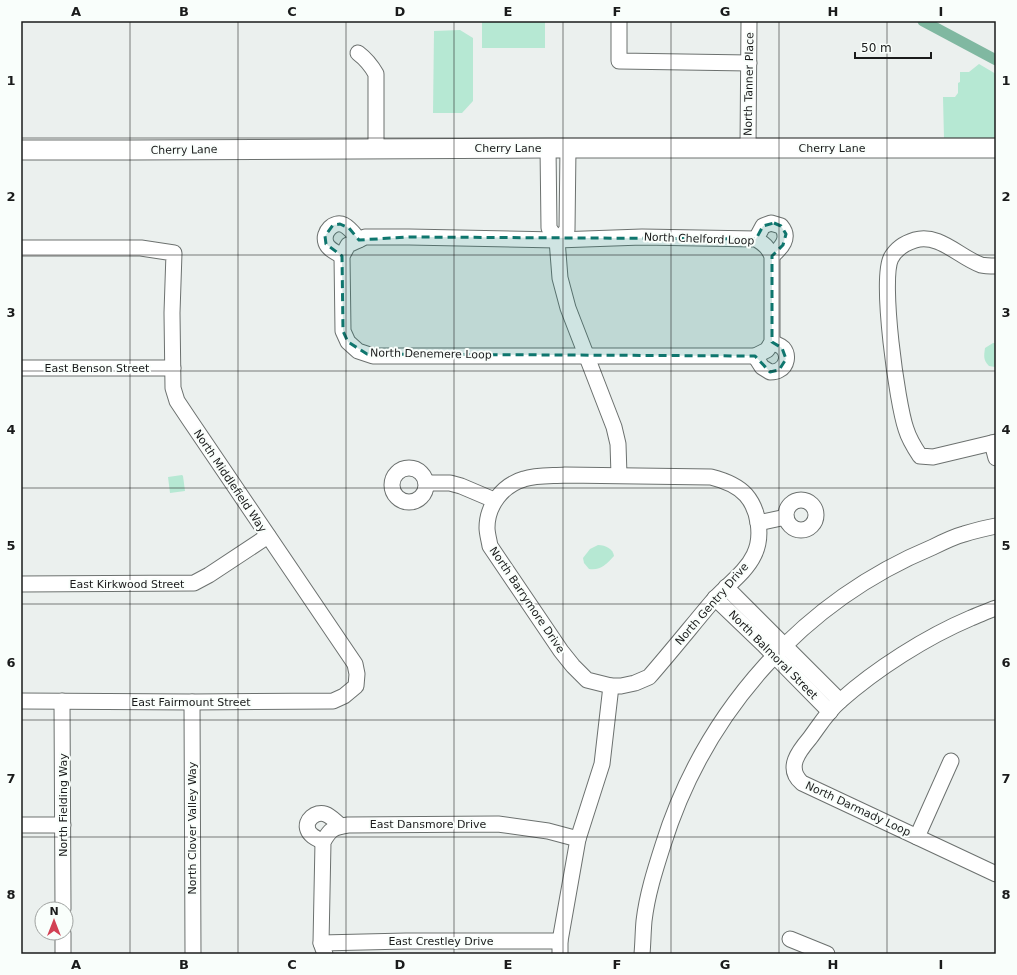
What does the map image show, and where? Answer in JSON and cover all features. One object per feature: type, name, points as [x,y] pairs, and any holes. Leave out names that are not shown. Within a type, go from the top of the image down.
[{"type":"main road","name":"Cherry Lane","points":[[21,150],[996,148]]},
{"type":"street","points":[[619,21],[619,61],[749,64]]},
{"type":"street","name":"North Tanner Place","points":[[748,148],[749,21]]},
{"type":"street","points":[[358,53],[372,66],[376,74],[376,149]]},
{"type":"street","points":[[426,483],[450,483],[494,500],[515,483],[525,478],[565,475],[619,475],[618,444],[614,426],[568,308],[560,278],[557,240],[549,228],[548,148]]},
{"type":"street","points":[[359,240],[349,228],[340,224],[333,225],[327,230],[325,240],[326,244],[331,249],[342,256],[348,245],[359,240],[365,237],[557,240],[567,230],[568,148]]},
{"type":"street","points":[[587,355],[755,356],[767,350],[772,342],[772,256],[784,245],[786,234],[782,226],[771,223],[763,226],[756,239]]},
{"type":"street","name":"North Chelford Loop","points":[[557,240],[642,237],[756,239],[765,245],[772,256]]},
{"type":"street","points":[[996,266],[982,265],[936,240],[926,239],[915,240],[898,249],[891,259],[888,275],[891,338],[895,373],[906,428],[912,443],[920,456],[933,457],[994,443],[996,458]]},
{"type":"street","name":"North Middlefield Way","points":[[21,248],[141,248],[174,253],[172,313],[173,388],[177,401],[355,664],[357,674],[356,686]]},
{"type":"street","name":"North Denemere Loop","points":[[342,256],[342,331],[348,342],[358,351],[373,356],[587,355]]},
{"type":"street","points":[[755,356],[762,367],[770,372],[779,370],[784,366],[786,353],[782,348],[772,342]]},
{"type":"street","name":"East Benson Street","points":[[21,368],[173,368]]},
{"type":"street","name":"North Gentry Drive","points":[[611,686],[621,686],[635,683],[649,677],[715,598],[742,571],[754,556],[758,542],[759,530],[752,505],[745,494],[726,481],[711,477],[619,475]]},
{"type":"street","name":"North Barrymore Drive","points":[[494,500],[488,515],[487,528],[490,546],[560,651],[587,680],[611,686]]},
{"type":"street","points":[[758,523],[786,517]]},
{"type":"street","points":[[642,954],[644,920],[652,880],[675,807],[702,753],[738,697],[779,650],[810,621],[857,586],[907,557],[964,534],[996,526]]},
{"type":"street","name":"East Kirkwood Street","points":[[21,584],[194,583],[209,575],[268,536]]},
{"type":"street","name":"North Balmoral Street","points":[[726,587],[779,650],[835,706]]},
{"type":"street","name":"North Balmoral Street","points":[[715,598],[779,650]]},
{"type":"street","name":"North Darmady Loop","points":[[996,608],[959,623],[924,641],[867,679],[835,706],[798,754],[794,766],[798,779],[802,783],[996,874]]},
{"type":"street","name":"East Fairmount Street","points":[[21,701],[333,701],[344,696],[356,686]]},
{"type":"street","points":[[560,947],[578,839],[602,764],[611,686]]},
{"type":"street","name":"North Fielding Way","points":[[62,701],[63,901]]},
{"type":"street","name":"North Clover Valley Way","points":[[192,702],[193,954]]},
{"type":"street","points":[[917,837],[951,761]]},
{"type":"street","points":[[323,949],[323,842],[310,834],[307,829],[307,824],[312,816],[319,813],[326,814],[341,826]]},
{"type":"street","points":[[21,825],[63,824]]},
{"type":"street","name":"East Dansmore Drive","points":[[323,842],[328,832],[348,824],[498,824],[548,831],[578,839]]},
{"type":"street","points":[[790,939],[827,954]]},
{"type":"street","points":[[63,941],[63,954]]},
{"type":"street","name":"East Crestley Drive","points":[[323,949],[406,941],[560,947]]},
{"type":"highlighted area","points":[[774,223],[781,226],[786,234],[783,245],[772,256],[772,342],[782,348],[786,359],[779,370],[770,372],[755,356],[367,354],[348,342],[343,331],[342,256],[326,244],[325,236],[333,225],[340,224],[349,228],[359,240],[409,237],[756,239],[763,226]]},
{"type":"green space","points":[[482,21],[545,21],[545,48],[482,48]]},
{"type":"green space","points":[[460,30],[473,38],[473,101],[462,113],[433,113],[434,31]]},
{"type":"green space","points":[[979,64],[996,74],[996,139],[944,139],[943,97],[955,97],[958,93],[960,72],[969,72]]},
{"type":"green space","points":[[993,343],[996,343],[995,367],[989,366],[984,358],[985,348]]},
{"type":"green space","points":[[182,475],[185,491],[170,493],[168,477]]},
{"type":"green space","points":[[598,545],[609,548],[614,556],[600,568],[589,569],[584,563],[583,558],[590,549]]},
{"type":"waterway","points":[[923,21],[996,60]]}]
